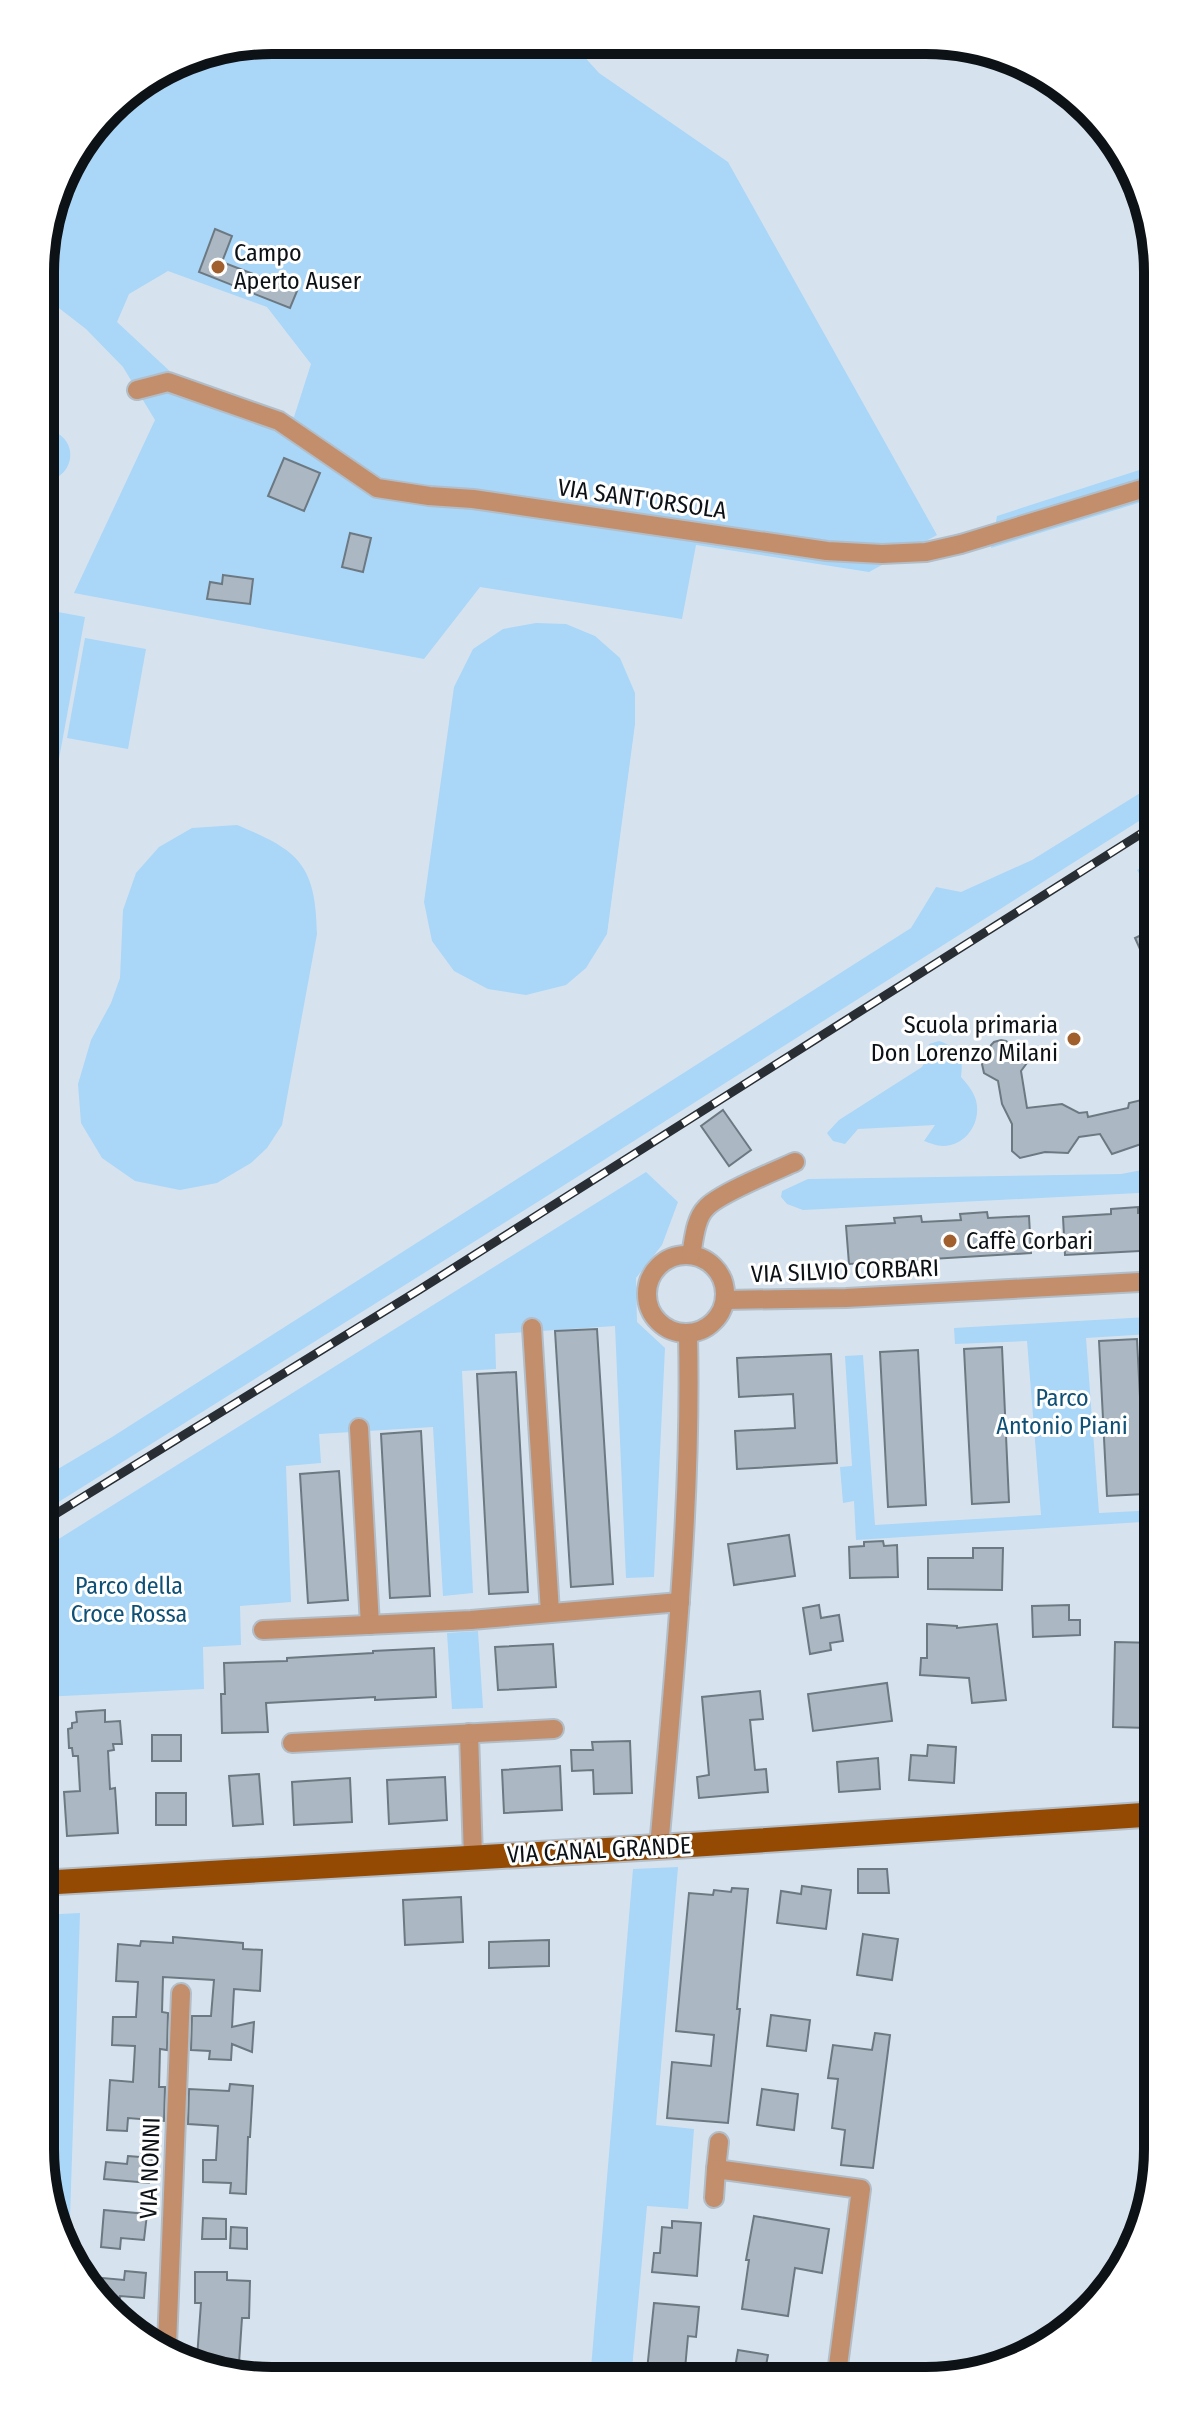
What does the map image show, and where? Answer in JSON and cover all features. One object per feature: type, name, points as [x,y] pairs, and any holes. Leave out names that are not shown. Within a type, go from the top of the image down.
[{"type":"main road","name":"VIA CANAL GRANDE","points":[[54,1882],[1144,1815]]},
{"type":"street","name":"VIA SANT'ORSOLA","points":[[137,390],[168,382],[279,421],[377,488],[473,499],[827,551],[882,554],[926,552],[1144,488]]},
{"type":"street","points":[[659,1847],[686,1501],[688,1334],[666,1328],[657,1321],[650,1311],[647,1288],[651,1276],[667,1259],[691,1255],[699,1219],[706,1207],[795,1162]]},
{"type":"street","name":"VIA SILVIO CORBARI","points":[[688,1334],[709,1327],[722,1311],[725,1300],[721,1276],[703,1259],[691,1255]]},
{"type":"street","name":"VIA SILVIO CORBARI","points":[[725,1300],[846,1298],[1144,1282]]},
{"type":"street","points":[[532,1328],[550,1612]]},
{"type":"street","points":[[359,1428],[370,1625]]},
{"type":"street","points":[[263,1630],[471,1620],[680,1602]]},
{"type":"street","points":[[292,1743],[554,1729]]},
{"type":"street","points":[[469,1733],[473,1857]]},
{"type":"street","name":"VIA NONNI","points":[[167,2340],[181,1993]]},
{"type":"street","points":[[714,2198],[719,2142]]},
{"type":"street","points":[[716,2169],[861,2189],[838,2367]]},
{"type":"green space","points":[[272,54],[582,54],[599,73],[728,162],[937,535],[869,572],[696,545],[682,619],[480,587],[424,659],[74,593],[155,420],[123,367],[86,329],[54,304],[54,258],[61,216],[76,176],[99,139],[128,108],[163,83],[216,61]],"holes":[[[168,271],[267,307],[311,364],[294,417],[175,376],[117,322],[129,294]]]},
{"type":"green space","points":[[54,432],[63,437],[70,454],[64,472],[55,478]]},
{"type":"green space","points":[[1144,469],[1144,501],[991,548],[997,516]]},
{"type":"green space","points":[[54,611],[85,617],[54,786]]},
{"type":"green space","points":[[536,623],[566,624],[595,636],[620,658],[635,693],[635,724],[607,934],[586,968],[566,985],[526,995],[488,989],[454,971],[432,941],[424,902],[454,687],[473,649],[503,629]]},
{"type":"green space","points":[[85,638],[146,649],[128,749],[67,738]]},
{"type":"green space","points":[[1144,791],[1144,818],[54,1505],[54,1471],[911,928],[936,887],[961,892],[1032,860]]},
{"type":"green space","points":[[237,825],[275,843],[300,863],[313,891],[316,910],[317,934],[282,1125],[267,1148],[251,1163],[217,1183],[180,1190],[135,1181],[102,1158],[81,1123],[78,1084],[91,1040],[111,1003],[120,978],[123,910],[136,873],[159,847],[192,828]]},
{"type":"green space","points":[[1144,866],[1144,882],[1137,870]]},
{"type":"green space","points":[[939,1041],[959,1054],[961,1077],[976,1102],[975,1121],[964,1139],[943,1146],[924,1141],[935,1125],[858,1129],[845,1144],[833,1141],[827,1133],[839,1120],[922,1067],[929,1044]]},
{"type":"green space","points":[[1144,1170],[1144,1193],[803,1210],[787,1204],[781,1197],[782,1191],[808,1179],[1121,1174]]},
{"type":"green space","name":"Parco della Croce Rossa","points":[[646,1172],[678,1202],[662,1245],[636,1278],[637,1322],[665,1348],[654,1577],[626,1578],[615,1326],[495,1334],[496,1369],[462,1371],[473,1593],[443,1596],[433,1427],[319,1434],[321,1463],[286,1466],[291,1602],[240,1606],[241,1645],[203,1647],[204,1689],[54,1696],[54,1542]]},
{"type":"green space","name":"Parco Antonio Piani","points":[[1144,1317],[1144,1334],[1086,1338],[1099,1513],[1144,1511],[1144,1522],[856,1540],[854,1501],[843,1503],[840,1467],[852,1466],[845,1356],[863,1355],[875,1525],[1041,1515],[1027,1341],[955,1344],[954,1328]]},
{"type":"green space","points":[[478,1631],[483,1708],[452,1709],[447,1633]]},
{"type":"green space","points":[[678,1867],[656,2125],[694,2129],[688,2209],[647,2206],[632,2367],[591,2367],[633,1869]]},
{"type":"green space","points":[[80,1913],[70,2229],[58,2192],[54,2163],[54,1914]]},
{"type":"building","name":"Campo Aperto Auser","points":[[215,229],[232,236],[222,262],[297,291],[290,308],[199,272]]},
{"type":"building","points":[[284,458],[320,473],[304,511],[268,496]]},
{"type":"building","points":[[350,533],[371,538],[363,572],[342,567]]},
{"type":"building","points":[[223,575],[253,579],[250,604],[207,599],[210,582],[222,584]]},
{"type":"building","points":[[1144,934],[1144,958],[1135,938]]},
{"type":"building","points":[[1006,1041],[1016,1049],[1018,1059],[1027,1063],[1021,1071],[1027,1108],[1062,1104],[1079,1113],[1087,1112],[1088,1117],[1128,1108],[1129,1103],[1144,1099],[1144,1143],[1112,1154],[1100,1134],[1079,1137],[1068,1153],[1045,1152],[1020,1158],[1012,1151],[1012,1124],[1002,1104],[998,1081],[984,1073],[982,1064],[994,1042]]},
{"type":"building","points":[[723,1110],[751,1150],[729,1166],[701,1126]]},
{"type":"building","points":[[1138,1207],[1138,1213],[1144,1213],[1144,1251],[1065,1255],[1063,1217],[1111,1214],[1111,1209]]},
{"type":"building","points":[[987,1212],[988,1218],[1029,1216],[1031,1253],[849,1264],[846,1226],[895,1223],[894,1218],[921,1216],[922,1222],[961,1220],[960,1214]]},
{"type":"building","points":[[597,1329],[613,1584],[571,1587],[555,1331]]},
{"type":"building","points":[[1137,1339],[1144,1494],[1107,1496],[1099,1341]]},
{"type":"building","points":[[1002,1347],[1009,1502],[972,1504],[964,1349]]},
{"type":"building","points":[[918,1350],[926,1505],[888,1507],[880,1352]]},
{"type":"building","points":[[831,1354],[837,1463],[737,1469],[735,1431],[795,1428],[793,1394],[739,1397],[737,1358]]},
{"type":"building","points":[[516,1372],[528,1592],[489,1594],[477,1374]]},
{"type":"building","points":[[421,1431],[430,1596],[390,1598],[381,1434]]},
{"type":"building","points":[[339,1471],[348,1600],[308,1603],[300,1474]]},
{"type":"building","points":[[789,1535],[795,1576],[734,1585],[728,1544]]},
{"type":"building","points":[[883,1541],[884,1546],[897,1545],[898,1577],[850,1578],[849,1547]]},
{"type":"building","points":[[973,1548],[1003,1548],[1002,1590],[928,1589],[928,1558],[973,1558]]},
{"type":"building","points":[[819,1605],[821,1618],[839,1615],[843,1641],[830,1643],[831,1650],[810,1654],[803,1608]]},
{"type":"building","points":[[1069,1605],[1069,1620],[1080,1620],[1080,1635],[1033,1637],[1032,1606]]},
{"type":"building","points":[[927,1624],[957,1628],[997,1624],[1006,1700],[972,1703],[969,1678],[920,1675],[921,1658],[927,1658]]},
{"type":"building","points":[[1115,1642],[1144,1643],[1144,1728],[1113,1727]]},
{"type":"building","points":[[553,1644],[556,1687],[498,1690],[495,1647]]},
{"type":"building","points":[[434,1648],[436,1697],[266,1703],[268,1732],[222,1733],[224,1663],[287,1661],[287,1658]]},
{"type":"building","points":[[887,1683],[892,1721],[813,1731],[808,1694]]},
{"type":"building","points":[[760,1691],[763,1719],[750,1720],[755,1770],[766,1769],[768,1792],[699,1798],[697,1777],[709,1775],[702,1697]]},
{"type":"building","points":[[105,1710],[105,1722],[120,1721],[122,1744],[113,1744],[114,1750],[108,1751],[110,1789],[115,1788],[118,1833],[67,1836],[64,1792],[80,1791],[78,1756],[73,1756],[72,1748],[69,1748],[68,1729],[77,1722],[76,1712]]},
{"type":"building","points":[[152,1735],[181,1735],[181,1761],[152,1761]]},
{"type":"building","points":[[630,1741],[632,1793],[594,1794],[593,1770],[572,1771],[571,1750],[593,1750],[592,1742]]},
{"type":"building","points":[[928,1745],[956,1747],[954,1783],[909,1780],[911,1755],[927,1756]]},
{"type":"building","points":[[878,1758],[880,1789],[839,1792],[837,1762]]},
{"type":"building","points":[[560,1766],[562,1810],[504,1813],[502,1770]]},
{"type":"building","points":[[259,1774],[263,1824],[233,1826],[229,1776]]},
{"type":"building","points":[[445,1777],[447,1820],[389,1824],[387,1780]]},
{"type":"building","points":[[350,1778],[352,1822],[294,1825],[292,1782]]},
{"type":"building","points":[[156,1793],[186,1793],[186,1825],[156,1825]]},
{"type":"building","points":[[858,1869],[887,1869],[889,1893],[858,1893]]},
{"type":"building","points":[[802,1886],[831,1890],[826,1929],[777,1923],[781,1891],[801,1894]]},
{"type":"building","points":[[732,1888],[748,1889],[728,2123],[667,2118],[672,2062],[711,2066],[714,2035],[676,2031],[689,1893],[713,1895],[714,1890],[731,1892]]},
{"type":"building","points":[[461,1897],[463,1942],[405,1945],[403,1900]]},
{"type":"building","points":[[863,1934],[898,1939],[892,1980],[857,1975]]},
{"type":"building","points":[[173,1937],[243,1943],[243,1949],[262,1950],[260,1991],[234,1989],[232,2027],[254,2022],[252,2052],[232,2044],[231,2060],[209,2059],[210,2051],[191,2050],[192,2016],[211,2016],[214,1980],[163,1977],[162,2012],[168,2013],[167,2050],[160,2049],[159,2087],[165,2087],[164,2121],[128,2118],[127,2131],[107,2130],[110,2080],[133,2082],[135,2046],[112,2045],[113,2017],[136,2017],[138,1982],[116,1981],[118,1944],[140,1946],[141,1941],[173,1943]]},
{"type":"building","points":[[549,1940],[549,1966],[489,1968],[489,1942]]},
{"type":"building","points":[[771,2015],[810,2020],[806,2051],[767,2046]]},
{"type":"building","points":[[875,2033],[890,2035],[873,2168],[841,2165],[845,2130],[832,2128],[838,2079],[828,2078],[833,2045],[872,2050]]},
{"type":"building","points":[[230,2084],[253,2086],[246,2194],[230,2193],[231,2183],[203,2182],[203,2160],[216,2160],[218,2126],[188,2124],[189,2089],[229,2091]]},
{"type":"building","points":[[762,2089],[798,2094],[794,2130],[757,2125]]},
{"type":"building","points":[[128,2156],[152,2158],[149,2183],[104,2179],[106,2162],[127,2164]]},
{"type":"building","points":[[104,2210],[147,2214],[144,2240],[121,2238],[120,2249],[101,2247]]},
{"type":"building","points":[[754,2216],[829,2229],[822,2273],[795,2268],[788,2316],[742,2309]]},
{"type":"building","points":[[203,2218],[226,2219],[226,2239],[202,2239]]},
{"type":"building","points":[[672,2221],[701,2223],[697,2276],[652,2272],[654,2253],[660,2253],[662,2227],[672,2228]]},
{"type":"building","points":[[231,2227],[247,2228],[247,2249],[230,2248]]},
{"type":"building","points":[[125,2271],[146,2273],[144,2298],[120,2296],[119,2304],[102,2285],[103,2278],[124,2280]]},
{"type":"building","points":[[195,2272],[227,2272],[227,2280],[250,2281],[249,2318],[242,2318],[239,2364],[197,2353],[201,2303],[195,2303]]},
{"type":"building","points":[[654,2303],[699,2307],[696,2337],[688,2336],[685,2367],[647,2367]]},
{"type":"building","points":[[738,2350],[768,2355],[766,2367],[735,2367]]},
{"type":"railway","points":[[54,1515],[419,1290],[1144,832]]},
{"type":"place","name":"Campo Aperto Auser","points":[[218,267]]},
{"type":"place","name":"Scuola primaria Don Lorenzo Milani","points":[[1074,1039]]},
{"type":"place","name":"Caffè Corbari","points":[[950,1241]]}]
